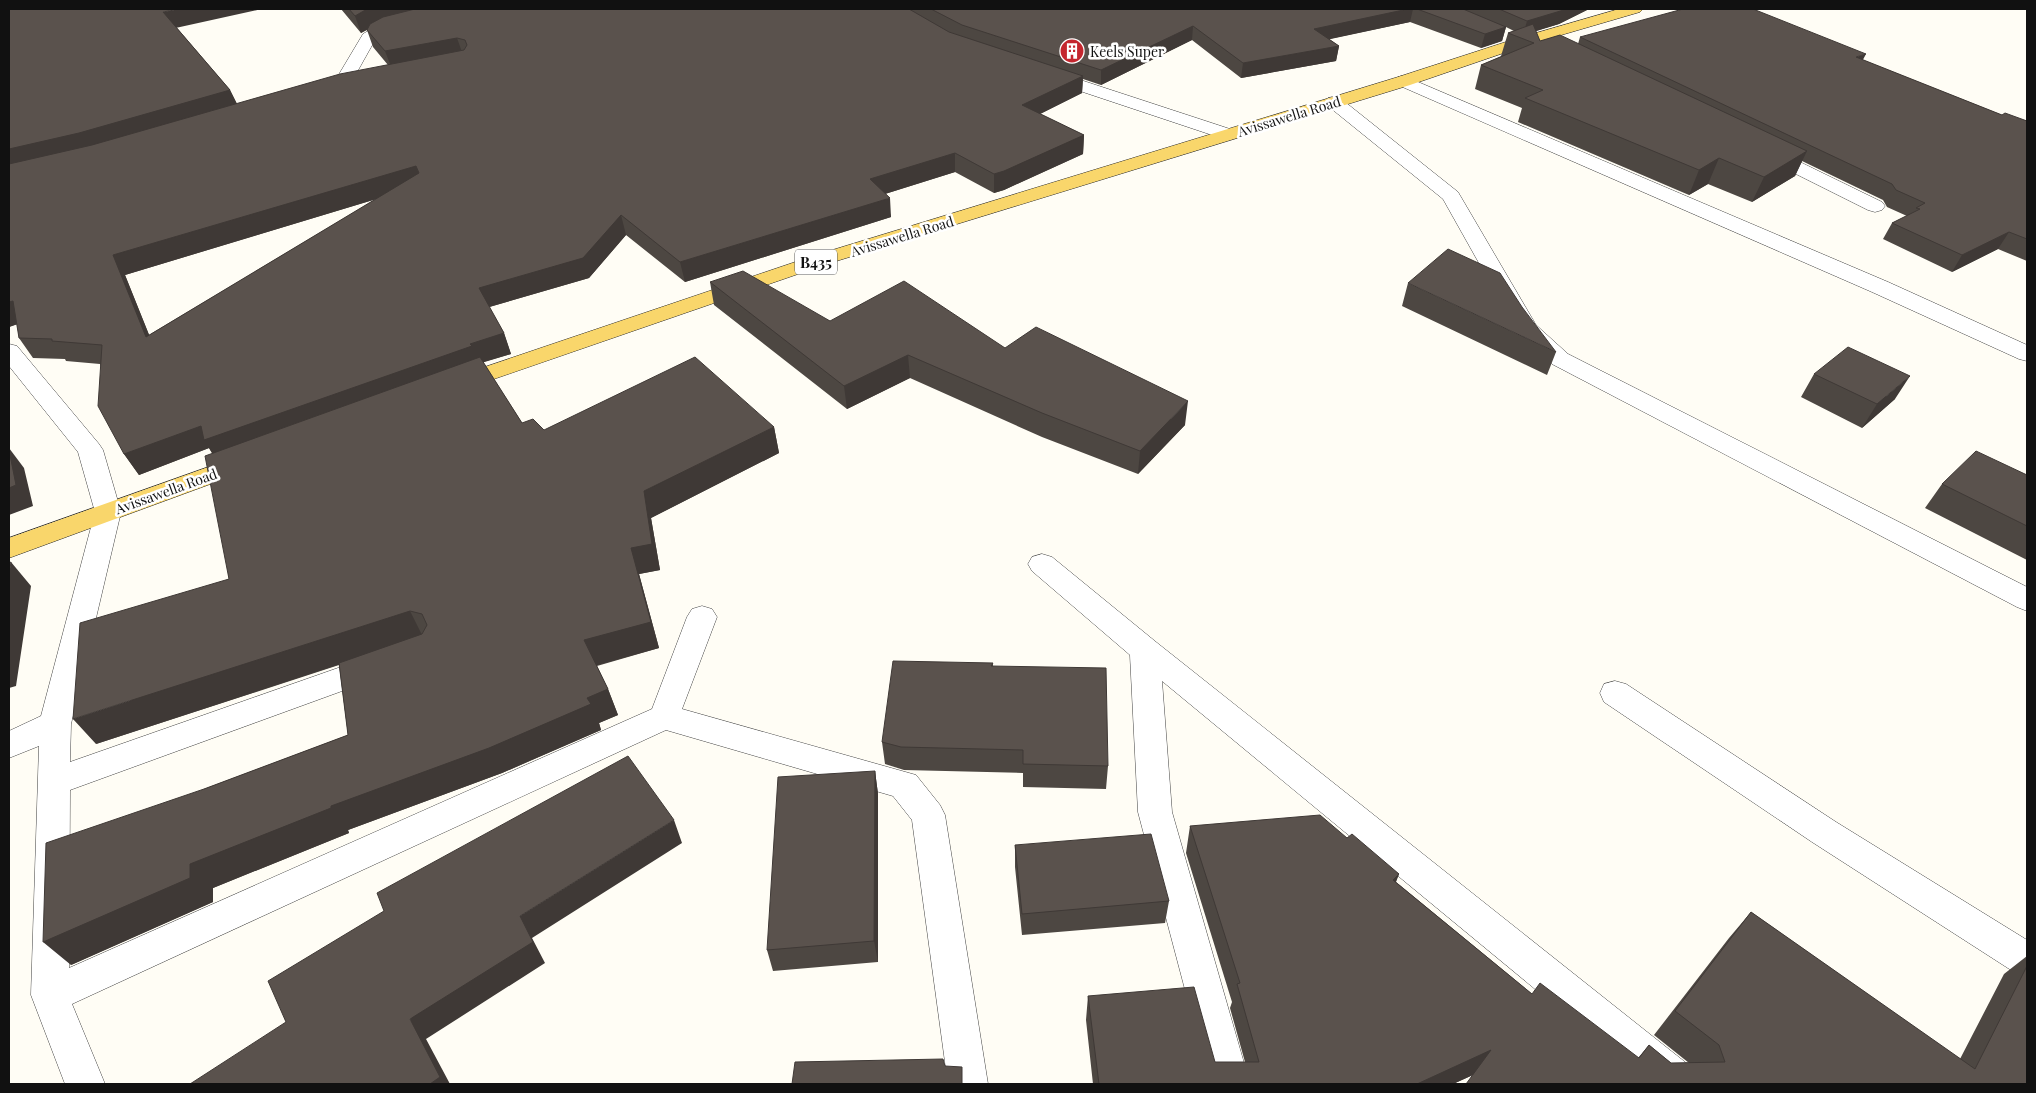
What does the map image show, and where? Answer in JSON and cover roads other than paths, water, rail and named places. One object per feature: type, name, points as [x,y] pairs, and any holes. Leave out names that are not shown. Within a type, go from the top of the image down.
[{"type":"main road","name":"Avissawella Road","points":[[434,393],[823,260],[1227,134],[1404,82],[1519,39],[1635,9]]},
{"type":"main road","name":"Avissawella Road","points":[[9,548],[260,456]]},
{"type":"street","points":[[341,86],[369,37],[382,29],[462,9]]},
{"type":"street","points":[[1519,39],[1558,52]]},
{"type":"street","points":[[1030,69],[1227,134]]},
{"type":"street","points":[[322,91],[360,82]]},
{"type":"street","points":[[1404,82],[1871,283],[2027,354]]},
{"type":"street","points":[[1334,102],[1451,196],[1527,329],[1560,359],[2027,600]]},
{"type":"street","points":[[1752,145],[1875,206]]},
{"type":"street","points":[[9,351],[90,450],[108,512],[55,724],[50,995],[85,1084]]},
{"type":"street","points":[[1042,564],[1145,650],[1681,1084]]},
{"type":"street","points":[[664,717],[702,617]]},
{"type":"street","points":[[1145,650],[1155,812],[1230,1084]]},
{"type":"street","points":[[54,782],[405,656]]},
{"type":"street","points":[[1615,693],[1824,832],[2027,960]]},
{"type":"street","points":[[50,995],[664,717],[904,785],[928,815],[968,1084]]},
{"type":"street","points":[[9,744],[55,724]]},
{"type":"place","name":"Keels Super","points":[[1072,51]]}]
